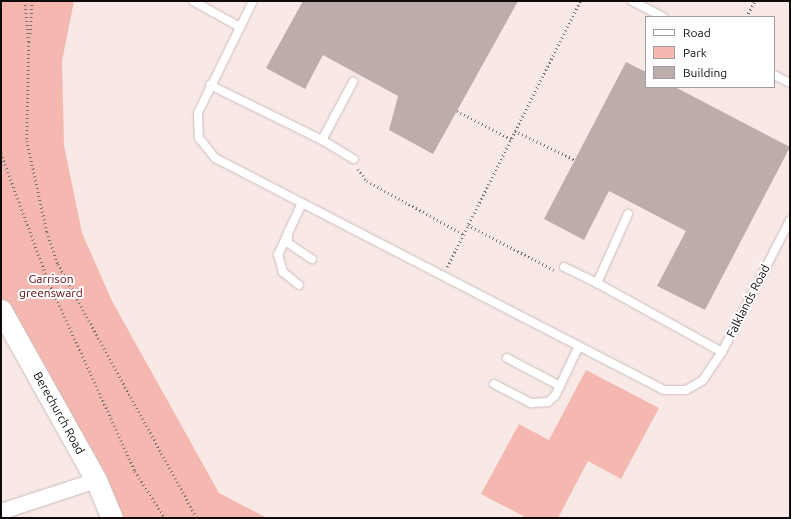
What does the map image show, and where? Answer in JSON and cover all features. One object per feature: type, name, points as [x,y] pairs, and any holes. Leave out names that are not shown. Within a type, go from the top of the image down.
[{"type":"street","name":"Berechurch Road","points":[[1,310],[96,480],[112,518]]},
{"type":"street","points":[[1,511],[96,480]]},
{"type":"lane","points":[[193,1],[240,27]]},
{"type":"lane","points":[[206,9],[210,1]]},
{"type":"lane","points":[[253,1],[210,85],[198,113],[200,138],[215,158],[578,348],[555,396],[540,404],[494,384]]},
{"type":"lane","points":[[632,1],[661,16]]},
{"type":"lane","points":[[775,75],[790,83]]},
{"type":"lane","points":[[322,140],[353,82]]},
{"type":"lane","points":[[210,85],[322,140],[354,159]]},
{"type":"lane","points":[[299,284],[283,272],[279,264],[279,249],[302,203]]},
{"type":"lane","points":[[597,283],[628,214]]},
{"type":"lane","name":"Falklands Road","points":[[578,348],[664,390],[686,390],[703,380],[722,352],[790,220]]},
{"type":"lane","points":[[288,231],[288,244],[312,259]]},
{"type":"lane","points":[[564,266],[722,352]]},
{"type":"lane","points":[[507,358],[560,386]]},
{"type":"path","points":[[25,1],[29,42]]},
{"type":"path","points":[[32,1],[29,42],[27,141],[47,232],[58,264],[197,518]]},
{"type":"path","points":[[442,277],[580,1]]},
{"type":"path","points":[[747,16],[755,1]]},
{"type":"path","points":[[457,111],[511,139]]},
{"type":"path","points":[[515,132],[575,160]]},
{"type":"path","points":[[1,153],[48,280],[135,471],[165,518]]},
{"type":"path","points":[[354,159],[351,165],[367,181],[464,234]]},
{"type":"path","points":[[468,225],[560,273],[564,266]]},
{"type":"green space","name":"Garrison greensward","points":[[1,1],[74,1],[62,61],[64,145],[82,233],[112,301],[219,493],[267,518],[119,518],[1,298]]},
{"type":"green space","points":[[586,370],[659,408],[621,479],[588,461],[558,518],[527,518],[481,494],[519,424],[549,440]]},
{"type":"building","points":[[303,1],[518,1],[433,154],[389,130],[398,96],[323,55],[305,89],[266,68]]},
{"type":"building","points":[[626,62],[645,72],[645,88],[677,88],[790,147],[705,310],[657,286],[686,231],[609,191],[584,240],[544,219]]}]
